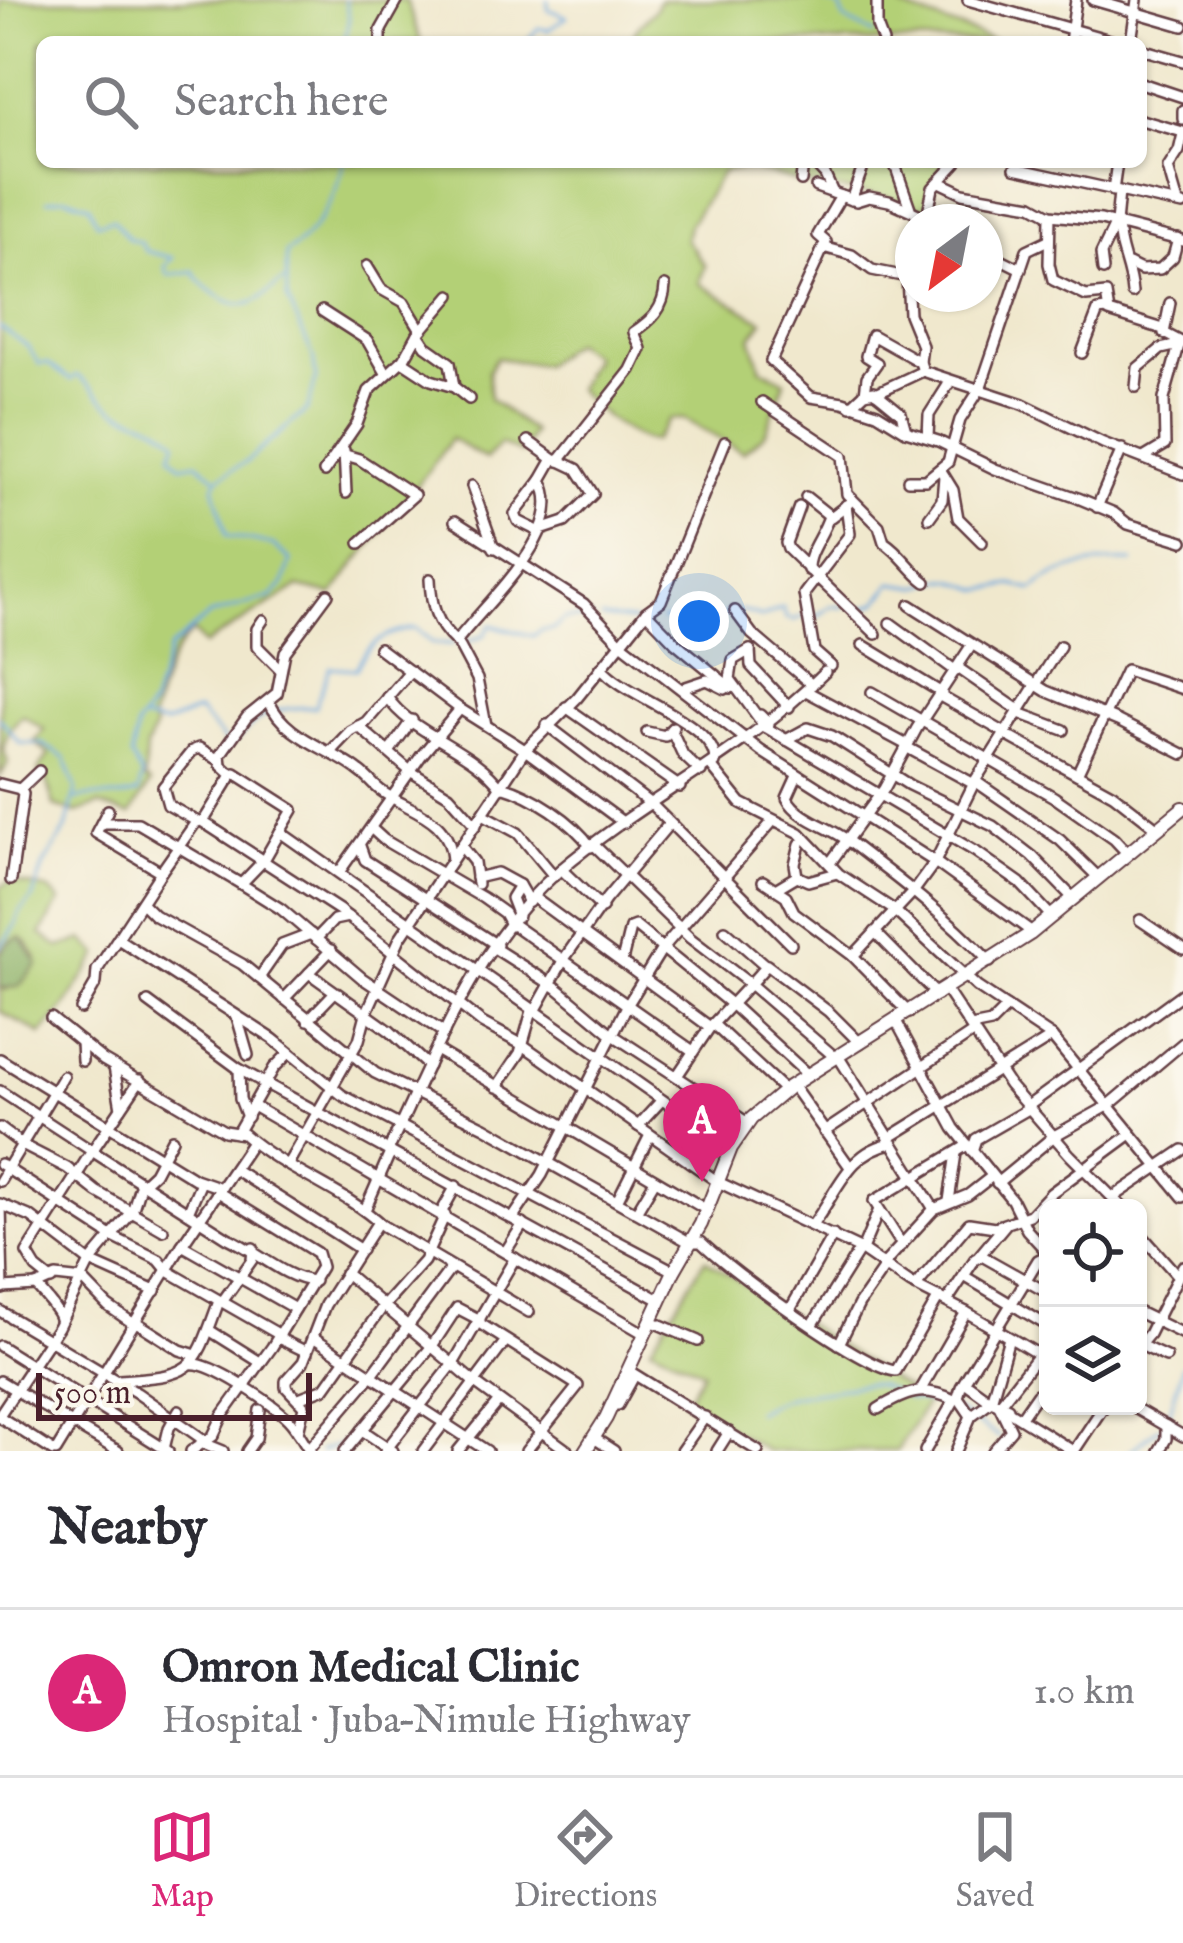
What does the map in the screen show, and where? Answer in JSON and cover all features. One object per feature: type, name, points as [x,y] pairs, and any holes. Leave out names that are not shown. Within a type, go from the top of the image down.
[{"type":"main road","points":[[588,1451],[631,1374],[660,1300],[731,1148],[748,1123],[788,1087],[991,962],[1183,808]]},
{"type":"street","points":[[381,36],[398,0]]},
{"type":"street","points":[[877,0],[881,36]]},
{"type":"street","points":[[968,0],[1098,36]]},
{"type":"street","points":[[1071,36],[1076,0]]},
{"type":"street","points":[[1093,0],[1136,6],[1183,26]]},
{"type":"street","points":[[1132,36],[1136,6]]},
{"type":"street","points":[[1147,51],[1183,61]]},
{"type":"street","points":[[1147,85],[1183,97]]},
{"type":"street","points":[[1183,110],[1183,119]]},
{"type":"street","points":[[1057,168],[1059,179],[1180,204],[1168,168],[1183,133],[1147,122]]},
{"type":"street","points":[[801,181],[802,168]]},
{"type":"street","points":[[817,168],[833,193]]},
{"type":"street","points":[[851,200],[863,168]]},
{"type":"street","points":[[896,168],[909,204]]},
{"type":"street","points":[[929,204],[933,188],[952,168]]},
{"type":"street","points":[[1015,168],[1046,176],[1054,168]]},
{"type":"street","points":[[940,182],[963,193],[1032,205],[1050,215],[1117,223],[1180,240],[1173,257],[1160,269],[1147,271],[1129,264],[1118,250],[1117,223],[1116,192],[1117,168]]},
{"type":"street","points":[[816,187],[851,200],[869,196],[896,204]]},
{"type":"street","points":[[851,200],[841,196],[818,235],[826,242],[771,361],[811,397],[877,413],[995,470],[1183,541]]},
{"type":"street","points":[[1050,215],[1053,280],[1086,296],[1106,294],[1108,310]]},
{"type":"street","points":[[1102,270],[1102,252],[1117,223]]},
{"type":"street","points":[[929,518],[942,500],[942,473],[955,448],[960,420],[980,388],[1028,248],[1048,240]]},
{"type":"street","points":[[823,247],[852,255],[872,270],[895,275]]},
{"type":"street","points":[[1003,260],[1021,269]]},
{"type":"street","points":[[1129,264],[1132,292]]},
{"type":"street","points":[[367,266],[381,289],[404,302],[426,346],[450,363],[454,387]]},
{"type":"street","points":[[528,440],[556,460],[578,470],[593,494],[566,522],[538,531],[518,521],[515,514],[556,460],[631,370],[641,349],[634,332],[650,322],[664,298],[665,286]]},
{"type":"street","points":[[324,472],[342,451],[367,395],[400,362],[451,295]]},
{"type":"street","points":[[1170,303],[1163,329],[1167,338],[1180,344]]},
{"type":"street","points":[[322,310],[400,362],[469,399]]},
{"type":"street","points":[[1082,353],[1098,311],[1108,310],[1163,329]]},
{"type":"street","points":[[910,312],[922,346],[921,366]]},
{"type":"street","points":[[906,431],[901,413],[870,393],[866,377],[877,363],[866,356],[872,335],[950,382],[980,388],[1183,474]]},
{"type":"street","points":[[371,344],[386,373]]},
{"type":"street","points":[[1136,387],[1138,368],[1160,350],[1180,344]]},
{"type":"street","points":[[1145,457],[1165,445],[1164,399],[1180,344]]},
{"type":"street","points":[[851,406],[921,366]]},
{"type":"street","points":[[928,436],[929,415],[950,382]]},
{"type":"street","points":[[364,1210],[444,1033],[478,970],[531,900],[593,846],[767,725],[828,669],[812,646],[804,594],[850,534],[842,456],[762,402]]},
{"type":"street","points":[[288,1163],[359,1040],[392,950],[452,859],[525,750],[646,612],[661,601],[725,442]]},
{"type":"street","points":[[1097,507],[1122,449]]},
{"type":"street","points":[[342,451],[346,493]]},
{"type":"street","points":[[342,451],[415,496],[360,544]]},
{"type":"street","points":[[908,480],[926,480],[942,473]]},
{"type":"street","points":[[942,473],[953,490],[958,518],[982,542]]},
{"type":"street","points":[[430,578],[439,624],[456,642],[520,566],[548,504],[541,480]]},
{"type":"street","points":[[472,486],[494,548]]},
{"type":"street","points":[[829,517],[803,502],[786,543],[808,571],[876,634]]},
{"type":"street","points":[[808,571],[808,556],[824,537],[829,517],[849,503]]},
{"type":"street","points":[[849,503],[879,526],[884,542],[926,582]]},
{"type":"street","points":[[455,521],[584,604],[620,642],[745,740],[935,862],[1032,932]]},
{"type":"street","points":[[218,760],[247,717],[280,687],[280,669],[289,645],[328,594]]},
{"type":"street","points":[[910,605],[1034,684],[1183,754]]},
{"type":"street","points":[[735,611],[750,632],[809,688],[975,783],[1060,840],[1099,878]]},
{"type":"street","points":[[646,612],[786,740],[1020,883],[1052,917]]},
{"type":"street","points":[[263,620],[257,629],[257,646],[280,669]]},
{"type":"street","points":[[890,622],[1020,712],[1064,730]]},
{"type":"street","points":[[750,632],[752,666],[789,707]]},
{"type":"street","points":[[863,645],[1113,794],[1158,829]]},
{"type":"street","points":[[830,863],[865,818],[971,646]]},
{"type":"street","points":[[853,956],[935,862],[975,783],[1060,646]]},
{"type":"street","points":[[460,647],[477,679],[486,725]]},
{"type":"street","points":[[379,648],[624,824]]},
{"type":"street","points":[[736,692],[730,668],[735,658],[750,650]]},
{"type":"street","points":[[601,667],[618,685],[711,744],[745,740]]},
{"type":"street","points":[[330,752],[410,670]]},
{"type":"street","points":[[1076,774],[1126,670],[1183,689]]},
{"type":"street","points":[[686,687],[701,680],[736,692]]},
{"type":"street","points":[[706,707],[712,683]]},
{"type":"street","points":[[872,692],[1054,797],[1128,854]]},
{"type":"street","points":[[387,697],[396,712],[487,771],[502,787],[533,799],[580,833],[679,926],[837,1057],[934,1210]]},
{"type":"street","points":[[269,701],[295,733],[440,827],[450,842],[452,859]]},
{"type":"street","points":[[566,707],[680,787]]},
{"type":"street","points":[[340,871],[359,852],[410,771],[460,709]]},
{"type":"street","points":[[832,736],[842,711]]},
{"type":"street","points":[[647,732],[665,736],[676,718]]},
{"type":"street","points":[[389,752],[412,720]]},
{"type":"street","points":[[547,725],[652,805],[791,944]]},
{"type":"street","points":[[358,726],[410,771],[449,795],[476,825]]},
{"type":"street","points":[[786,740],[808,728],[832,736],[915,788],[1012,839],[1074,899]]},
{"type":"street","points":[[671,729],[683,755],[709,767],[741,803],[800,833],[839,874],[894,910],[967,977],[1052,1037],[1183,1197]]},
{"type":"street","points":[[709,767],[711,744]]},
{"type":"street","points":[[81,1010],[98,970],[161,872],[200,822],[232,775],[199,748],[163,788],[168,805],[200,822],[264,860],[348,917],[502,1037],[523,1045],[718,1182],[861,1249],[1039,1356]]},
{"type":"street","points":[[950,768],[973,752]]},
{"type":"street","points":[[816,758],[788,791],[791,805],[848,841],[950,920],[991,962]]},
{"type":"street","points":[[20,789],[39,771]]},
{"type":"street","points":[[235,773],[293,810],[264,860],[241,884]]},
{"type":"street","points":[[0,784],[23,794],[11,880]]},
{"type":"street","points":[[108,810],[96,833],[161,872]]},
{"type":"street","points":[[483,814],[518,833],[602,908]]},
{"type":"street","points":[[362,1430],[389,1450],[453,1364],[496,1293],[518,1221],[644,976],[679,926],[772,821]]},
{"type":"street","points":[[102,823],[138,823],[241,884],[444,1033]]},
{"type":"street","points":[[497,1088],[564,959],[669,824]]},
{"type":"street","points":[[372,829],[384,841],[483,898],[693,1052]]},
{"type":"street","points":[[280,832],[731,1148]]},
{"type":"street","points":[[797,876],[794,864],[800,844]]},
{"type":"street","points":[[461,846],[474,862],[483,898]]},
{"type":"street","points":[[359,852],[551,986],[613,1036],[748,1123]]},
{"type":"street","points":[[476,878],[497,873],[519,885],[531,900],[711,1026],[788,1087],[850,1167]]},
{"type":"street","points":[[797,876],[808,881],[839,874]]},
{"type":"street","points":[[777,888],[797,876]]},
{"type":"street","points":[[763,880],[777,888],[794,912],[853,956],[909,1013]]},
{"type":"street","points":[[514,922],[511,898],[519,885]]},
{"type":"street","points":[[142,902],[154,915],[260,978],[349,1055],[689,1242],[701,1242],[839,1344],[893,1372],[915,1391]]},
{"type":"street","points":[[260,978],[282,945],[314,936],[334,920],[348,917]]},
{"type":"street","points":[[1140,920],[1180,941]]},
{"type":"street","points":[[622,961],[633,926],[732,1005],[808,1075]]},
{"type":"street","points":[[725,930],[829,1012],[860,1043]]},
{"type":"street","points":[[875,932],[941,993],[1029,1107],[1116,1199]]},
{"type":"street","points":[[118,939],[273,1039],[332,1088],[674,1270]]},
{"type":"street","points":[[284,999],[331,950]]},
{"type":"street","points":[[677,1076],[711,1026],[765,965]]},
{"type":"street","points":[[309,973],[428,1066]]},
{"type":"street","points":[[308,1020],[335,992]]},
{"type":"street","points":[[902,1245],[874,1201],[1029,1107],[1183,993]]},
{"type":"street","points":[[148,1002],[239,1070],[660,1300]]},
{"type":"street","points":[[824,1132],[972,1029],[991,1023],[1007,1007]]},
{"type":"street","points":[[237,1017],[252,1076]]},
{"type":"street","points":[[51,1018],[114,1067],[288,1163],[529,1312]]},
{"type":"street","points":[[896,1021],[963,1150],[994,1180],[1035,1265]]},
{"type":"street","points":[[813,1224],[850,1167],[870,1149],[891,1141],[940,1103],[1052,1037]]},
{"type":"street","points":[[81,1042],[82,1061]]},
{"type":"street","points":[[839,1344],[885,1264],[934,1210],[994,1180],[1054,1136],[1108,1106],[1183,1043]]},
{"type":"street","points":[[436,1050],[706,1210]]},
{"type":"street","points":[[237,1133],[288,1054]]},
{"type":"street","points":[[0,1059],[317,1253],[321,1267],[314,1281],[219,1420],[213,1436],[191,1451]]},
{"type":"street","points":[[114,1067],[121,1108]]},
{"type":"street","points":[[239,1070],[241,1099],[250,1112],[380,1178],[648,1327],[698,1341]]},
{"type":"street","points":[[63,1076],[4,1175],[159,1260],[168,1271],[307,1352]]},
{"type":"street","points":[[51,1280],[27,1253],[64,1189],[77,1177],[140,1080]]},
{"type":"street","points":[[0,1091],[228,1238],[253,1248],[291,1276],[314,1281]]},
{"type":"street","points":[[638,1126],[661,1101]]},
{"type":"street","points":[[0,1128],[163,1230]]},
{"type":"street","points":[[893,1372],[979,1256],[1040,1209],[1047,1196],[1131,1134]]},
{"type":"street","points":[[617,1201],[650,1135]]},
{"type":"street","points":[[172,1139],[143,1184],[133,1212],[90,1262],[48,1342],[0,1415],[54,1451],[252,1142]]},
{"type":"street","points":[[949,1201],[963,1150]]},
{"type":"street","points":[[1110,1199],[1183,1150]]},
{"type":"street","points":[[234,1169],[361,1250]]},
{"type":"street","points":[[188,1212],[201,1182]]},
{"type":"street","points":[[637,1212],[654,1182]]},
{"type":"street","points":[[299,1398],[325,1388],[428,1253],[456,1186]]},
{"type":"street","points":[[154,1291],[90,1262],[44,1227],[1,1204],[2,1291],[51,1280],[83,1280],[108,1306],[285,1416],[309,1450],[451,1268]]},
{"type":"street","points":[[813,1324],[861,1249],[878,1212]]},
{"type":"street","points":[[298,1432],[305,1410],[285,1384],[378,1222]]},
{"type":"street","points":[[916,1286],[969,1223],[1019,1227],[1039,1246]]},
{"type":"street","points":[[791,1309],[833,1235]]},
{"type":"street","points":[[1147,1240],[1179,1270],[1147,1331]]},
{"type":"street","points":[[117,1381],[170,1377],[193,1359],[220,1302],[253,1258],[253,1248]]},
{"type":"street","points":[[159,1260],[180,1249]]},
{"type":"street","points":[[180,1249],[294,1310],[371,1376],[487,1451]]},
{"type":"street","points":[[979,1256],[1039,1287]]},
{"type":"street","points":[[925,1451],[965,1386],[976,1382],[976,1362],[1039,1262]]},
{"type":"street","points":[[345,1273],[475,1383],[568,1451]]},
{"type":"street","points":[[964,1276],[1039,1321]]},
{"type":"street","points":[[36,1286],[60,1319]]},
{"type":"street","points":[[345,1451],[457,1308],[578,1385],[526,1451]]},
{"type":"street","points":[[0,1311],[177,1414],[202,1441],[223,1451]]},
{"type":"street","points":[[915,1391],[967,1312]]},
{"type":"street","points":[[1147,1316],[1183,1334]]},
{"type":"street","points":[[209,1330],[260,1362]]},
{"type":"street","points":[[993,1451],[1011,1430],[995,1403],[1009,1338]]},
{"type":"street","points":[[423,1451],[505,1342]]},
{"type":"street","points":[[0,1346],[166,1450],[177,1414]]},
{"type":"street","points":[[1147,1349],[1166,1357]]},
{"type":"street","points":[[956,1451],[971,1417],[995,1403],[1039,1362]]},
{"type":"street","points":[[588,1451],[631,1374],[755,1450]]},
{"type":"street","points":[[0,1381],[118,1451]]},
{"type":"street","points":[[965,1386],[1074,1451],[1098,1415]]},
{"type":"street","points":[[878,1409],[927,1390],[956,1400],[971,1417]]},
{"type":"street","points":[[1021,1417],[1039,1394]]},
{"type":"street","points":[[458,1451],[499,1401]]},
{"type":"street","points":[[248,1451],[256,1438],[260,1410]]},
{"type":"street","points":[[1147,1415],[1183,1436]]},
{"type":"street","points":[[681,1451],[705,1417]]},
{"type":"street","points":[[1159,1451],[1166,1426]]},
{"type":"street","points":[[717,1451],[729,1432]]},
{"type":"street","points":[[597,1440],[614,1451]]},
{"type":"green space","points":[[0,0],[406,0],[419,36],[36,36],[36,168],[943,168],[929,204],[907,204],[757,171],[723,171],[689,225],[686,239],[705,266],[699,283],[763,321],[751,337],[761,368],[785,381],[765,434],[743,452],[684,419],[670,419],[654,441],[633,435],[577,389],[593,356],[573,342],[543,365],[496,358],[488,371],[490,399],[533,432],[521,453],[500,444],[486,459],[451,439],[333,595],[298,587],[204,645],[193,631],[170,661],[146,748],[144,779],[150,784],[130,815],[99,805],[77,813],[54,806],[46,776],[38,771],[49,754],[35,742],[44,729],[22,715],[3,748],[8,763],[0,776]]},
{"type":"green space","points":[[659,0],[905,0],[903,8],[981,36],[634,36]]},
{"type":"green space","points":[[11,881],[50,890],[60,901],[41,934],[59,947],[83,940],[99,954],[63,1010],[41,1034],[0,1011],[0,988],[6,990],[37,958],[26,941],[10,941],[0,953],[0,887]]},
{"type":"green space","points":[[21,937],[38,964],[18,987],[0,988],[0,953]]},
{"type":"green space","points":[[705,1259],[927,1402],[897,1451],[767,1451],[685,1401],[703,1371],[651,1346]]},
{"type":"waterway","points":[[345,0],[349,18],[345,36]]},
{"type":"waterway","points":[[531,36],[538,28],[548,30],[567,17],[548,9],[548,0]]},
{"type":"waterway","points":[[821,0],[840,7],[845,20],[874,34]]},
{"type":"waterway","points":[[74,800],[138,793],[142,777],[131,757],[137,726],[151,707],[170,648],[210,615],[271,597],[284,584],[291,560],[273,545],[227,536],[214,486],[218,478],[246,462],[307,410],[316,378],[313,356],[287,298],[286,253],[324,213],[342,168]]},
{"type":"waterway","points":[[47,200],[66,197],[89,205],[97,223],[113,219],[146,251],[173,258],[165,266],[168,275],[194,271],[209,290],[226,300],[256,301],[284,281]]},
{"type":"waterway","points":[[0,327],[28,347],[39,364],[47,363],[71,380],[76,375],[115,409],[170,435],[177,441],[171,454],[181,465],[197,462],[216,477]]},
{"type":"waterway","points":[[858,610],[877,603],[892,583],[920,587],[953,580],[982,590],[1012,585],[1033,590],[1080,567],[1133,562]]},
{"type":"waterway","points":[[740,610],[762,617],[783,608],[786,618],[794,620],[809,613],[818,616],[831,606],[843,607]]},
{"type":"waterway","points":[[662,620],[704,627],[731,611]]},
{"type":"waterway","points":[[462,643],[484,636],[491,625],[533,636],[554,629],[564,619],[593,618]]},
{"type":"waterway","points":[[602,618],[634,621]]},
{"type":"waterway","points":[[234,742],[270,713],[315,707],[330,667],[356,669],[367,651],[388,636],[415,628],[433,643],[453,644]]},
{"type":"waterway","points":[[142,720],[165,724],[198,711],[225,741]]},
{"type":"waterway","points":[[0,718],[20,743],[43,744],[65,758],[76,789],[66,829],[44,865],[32,899],[0,947]]},
{"type":"waterway","points":[[1167,1421],[1183,1366]]},
{"type":"waterway","points":[[756,1412],[792,1396],[857,1385],[880,1385],[897,1394]]},
{"type":"waterway","points":[[905,1398],[948,1405],[999,1437]]},
{"type":"waterway","points":[[1130,1451],[1160,1427]]},
{"type":"waterway","points":[[320,1451],[349,1442]]},
{"type":"place","name":"Omron Medical Clinic","points":[[702,1182]]}]
